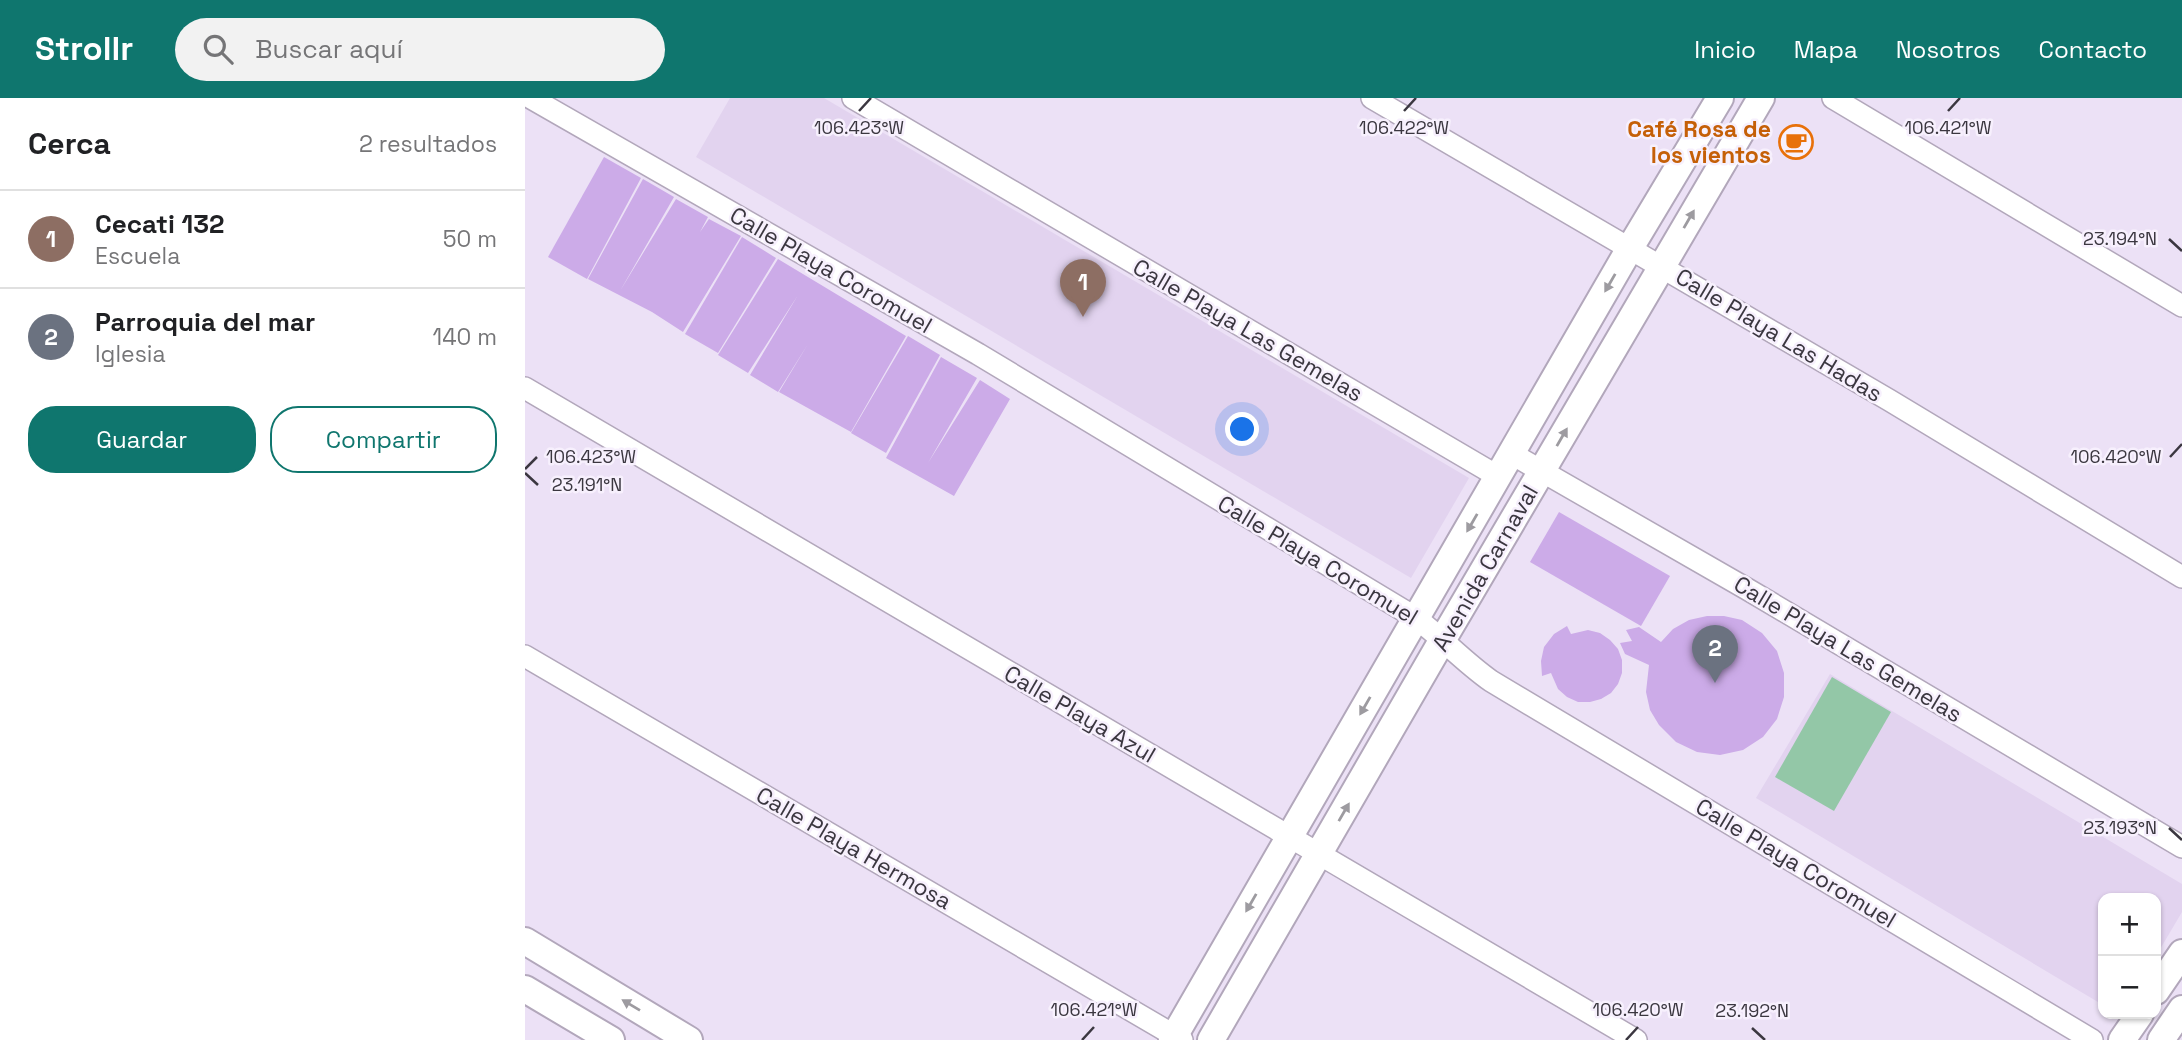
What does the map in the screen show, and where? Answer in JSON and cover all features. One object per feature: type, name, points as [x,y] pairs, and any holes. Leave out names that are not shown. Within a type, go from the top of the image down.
[{"type":"street","name":"Calle Playa Coromuel","points":[[531,98],[978,354],[1416,618],[1443,639],[1468,665],[1491,681],[2092,1040]]},
{"type":"street","name":"Calle Playa Las Gemelas","points":[[853,98],[1499,477]]},
{"type":"street","name":"Calle Playa Las Hadas","points":[[1372,98],[1901,407],[2182,577]]},
{"type":"street","name":"Avenida Carnaval","points":[[1176,1039],[1289,836],[1720,98]]},
{"type":"street","name":"Avenida Carnaval","points":[[1211,1040],[1761,98]]},
{"type":"street","points":[[1833,98],[2182,306]]},
{"type":"street","name":"Calle Playa Azul","points":[[525,388],[1636,1040]]},
{"type":"street","name":"Calle Playa Las Gemelas","points":[[1512,454],[1747,589],[2182,847]]},
{"type":"street","name":"Calle Playa Hermosa","points":[[525,656],[1176,1039]]},
{"type":"street","points":[[525,941],[689,1040]]},
{"type":"street","points":[[2161,984],[2181,958]]},
{"type":"street","points":[[525,989],[611,1040]]},
{"type":"street","points":[[2161,1040],[2182,1009]]},
{"type":"street","points":[[2122,1040],[2137,1019]]},
{"type":"shaded area","points":[[730,98],[824,98],[1469,478],[1411,578],[696,157]]},
{"type":"shaded area","points":[[1830,674],[2182,884],[2182,912],[2161,948],[2161,893],[2098,893],[2098,1002],[1756,798]]},
{"type":"green space","points":[[1832,677],[1891,712],[1834,811],[1775,777]]},
{"type":"building","points":[[604,157],[641,178],[587,279],[548,257]]},
{"type":"building","points":[[643,179],[674,197],[620,291],[676,199],[708,217],[700,232],[709,219],[741,236],[683,332],[652,312],[588,279]]},
{"type":"building","points":[[742,237],[776,258],[718,353],[685,334]]},
{"type":"building","points":[[778,259],[906,336],[851,432],[779,392],[808,344],[778,392],[750,375],[798,295],[748,373],[718,355]]},
{"type":"building","points":[[908,336],[940,355],[886,453],[851,433]]},
{"type":"building","points":[[941,357],[977,378],[928,463],[980,380],[1010,399],[954,496],[886,458]]},
{"type":"building","points":[[1559,512],[1670,576],[1641,626],[1530,562]]},
{"type":"building","points":[[1707,616],[1742,620],[1762,633],[1777,651],[1784,673],[1784,697],[1777,719],[1763,737],[1743,750],[1720,755],[1697,752],[1676,742],[1659,725],[1650,710],[1646,692],[1649,665],[1625,654],[1620,643],[1632,641],[1626,630],[1639,627],[1661,642],[1673,629],[1689,620]]},
{"type":"building","points":[[1567,626],[1571,634],[1588,630],[1600,633],[1618,649],[1622,660],[1622,673],[1611,693],[1601,699],[1578,702],[1558,689],[1551,673],[1542,676],[1544,647],[1554,634]]},
{"type":"place","name":"Café Rosa de los vientos","points":[[1796,142]]},
{"type":"place","name":"Cecati 132","points":[[1083,317]]},
{"type":"place","name":"Parroquia del mar","points":[[1715,683]]}]
